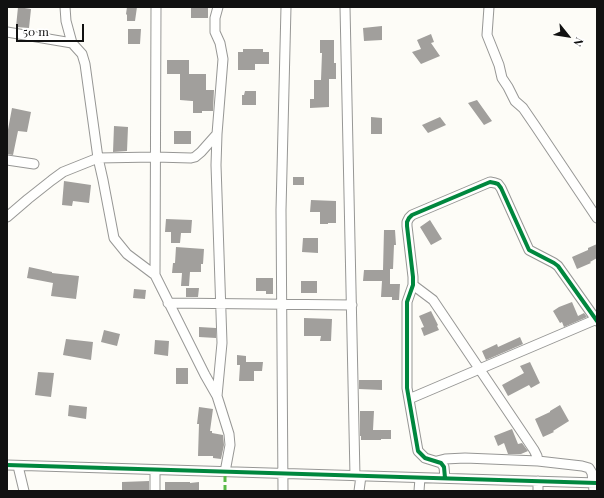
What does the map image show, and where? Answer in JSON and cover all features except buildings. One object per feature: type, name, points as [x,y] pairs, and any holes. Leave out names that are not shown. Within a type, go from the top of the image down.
[{"type":"street","points":[[65,7],[66,21],[72,42],[82,54],[85,64],[98,158],[114,238],[127,254],[154,275],[217,396],[229,434],[230,445],[225,472]]},
{"type":"street","points":[[154,275],[156,7]]},
{"type":"street","points":[[217,396],[222,343],[216,165],[223,58],[220,43],[215,32],[215,18],[218,7]]},
{"type":"street","points":[[284,491],[281,210],[286,7]]},
{"type":"street","points":[[345,7],[352,305],[359,491]]},
{"type":"street","points":[[489,7],[487,35],[499,65],[502,78],[515,101],[523,108],[597,218]]},
{"type":"street","points":[[7,32],[72,42]]},
{"type":"street","points":[[7,217],[64,172],[98,158],[191,158],[195,157],[201,152],[217,134]]},
{"type":"street","points":[[7,160],[34,164]]},
{"type":"street","points":[[409,399],[597,320],[558,266],[529,250],[501,188],[496,183],[490,182],[412,215],[407,222],[414,277],[407,302],[407,388],[418,451],[425,458],[441,463],[444,467],[445,478]]},
{"type":"street","points":[[413,285],[433,300],[534,450],[538,461]]},
{"type":"street","points":[[168,303],[352,305]]},
{"type":"street","points":[[7,465],[538,481],[595,485],[589,468],[582,466],[538,461],[466,458],[437,461]]},
{"type":"street","points":[[18,466],[24,491]]},
{"type":"street","points":[[155,470],[155,491]]},
{"type":"street","points":[[419,491],[420,478]]},
{"type":"street","points":[[538,481],[538,491]]},
{"type":"marked path","points":[[225,472],[225,491]]},
{"type":"cycle path","points":[[445,478],[444,467],[441,463],[425,458],[418,451],[407,388],[407,302],[413,285],[407,226],[409,218],[412,215],[490,182],[498,184],[529,250],[558,266],[597,321]]},
{"type":"cycle path","points":[[7,465],[597,483]]}]
